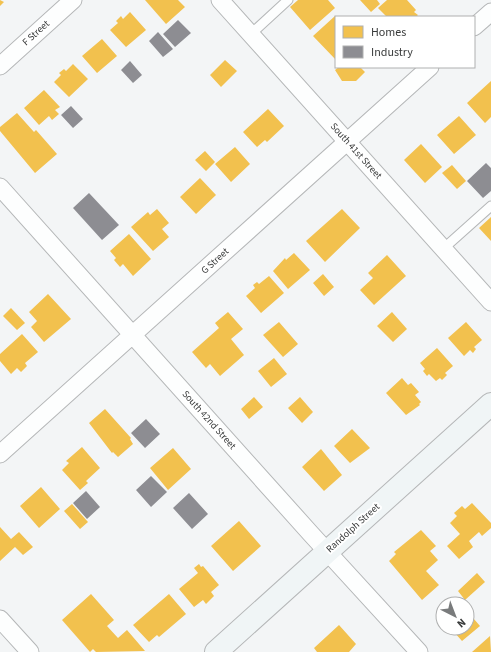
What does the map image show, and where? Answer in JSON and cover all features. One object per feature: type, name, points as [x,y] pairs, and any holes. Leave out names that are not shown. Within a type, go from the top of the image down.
[{"type":"main road","name":"Randolph Street","points":[[216,652],[491,404]]},
{"type":"street","name":"F Street","points":[[0,66],[73,0]]},
{"type":"street","name":"South 41st Street","points":[[220,0],[491,302]]},
{"type":"street","points":[[475,26],[491,12]]},
{"type":"street","name":"G Street","points":[[0,454],[429,68]]},
{"type":"street","name":"South 42nd Street","points":[[0,187],[327,552],[419,652]]},
{"type":"street","points":[[0,619],[30,652]]},
{"type":"lane","points":[[250,34],[288,0]]},
{"type":"lane","points":[[443,249],[491,206]]},
{"type":"building: Homes","points":[[0,0],[4,2],[0,6]]},
{"type":"building: Homes","points":[[145,0],[178,0],[185,7],[166,24]]},
{"type":"building: Homes","points":[[298,0],[328,0],[335,8],[310,30],[290,7]]},
{"type":"building: Homes","points":[[360,0],[377,0],[380,4],[371,12]]},
{"type":"building: Homes","points":[[387,0],[407,0],[416,10],[414,12],[418,15],[386,16],[378,8]]},
{"type":"building: Homes","points":[[130,12],[146,30],[126,47],[110,30],[118,23],[116,21],[121,16],[123,19]]},
{"type":"building: Homes","points":[[335,16],[335,59],[313,36]]},
{"type":"building: Homes","points":[[102,39],[117,56],[97,73],[82,56]]},
{"type":"building: Homes","points":[[225,60],[237,71],[221,87],[210,75]]},
{"type":"building: Homes","points":[[73,64],[88,79],[69,97],[54,82],[61,75],[59,73],[64,69],[66,71]]},
{"type":"building: Homes","points":[[338,68],[361,68],[365,72],[356,81],[342,81],[335,70]]},
{"type":"building: Homes","points":[[491,81],[491,117],[485,123],[467,103]]},
{"type":"building: Homes","points":[[44,90],[60,107],[55,110],[59,114],[52,120],[49,116],[39,125],[24,108]]},
{"type":"building: Homes","points":[[268,109],[284,126],[267,142],[265,140],[257,147],[243,132]]},
{"type":"building: Homes","points":[[17,113],[34,132],[36,130],[57,154],[35,173],[0,131],[0,127]]},
{"type":"building: Homes","points":[[459,116],[476,135],[454,154],[437,135]]},
{"type":"building: Homes","points":[[421,144],[442,167],[425,183],[404,160]]},
{"type":"building: Homes","points":[[235,147],[250,164],[231,182],[215,164]]},
{"type":"building: Homes","points":[[205,151],[215,162],[206,171],[195,160]]},
{"type":"building: Homes","points":[[452,165],[466,181],[457,189],[442,173]]},
{"type":"building: Homes","points":[[200,178],[216,195],[196,214],[180,197]]},
{"type":"building: Homes","points":[[157,209],[169,223],[162,229],[169,237],[153,251],[131,227],[148,212],[150,215]]},
{"type":"building: Homes","points":[[342,209],[360,228],[325,262],[306,241]]},
{"type":"building: Homes","points":[[491,217],[491,241],[479,228]]},
{"type":"building: Homes","points":[[129,234],[151,259],[133,276],[123,264],[120,267],[114,260],[116,258],[110,251]]},
{"type":"building: Homes","points":[[294,253],[310,270],[288,289],[273,271],[285,258],[286,260]]},
{"type":"building: Homes","points":[[387,255],[406,276],[374,305],[360,290],[373,278],[368,273]]},
{"type":"building: Homes","points":[[323,274],[334,287],[324,296],[313,283]]},
{"type":"building: Homes","points":[[269,276],[284,293],[261,313],[246,296],[255,288],[253,285],[257,282],[259,284]]},
{"type":"building: Homes","points":[[48,294],[71,319],[44,342],[31,327],[37,321],[29,312]]},
{"type":"building: Homes","points":[[11,308],[25,323],[17,330],[3,316]]},
{"type":"building: Homes","points":[[228,312],[243,329],[231,339],[244,355],[220,376],[210,364],[206,368],[192,352],[219,328],[215,323]]},
{"type":"building: Homes","points":[[392,312],[407,329],[393,342],[377,326]]},
{"type":"building: Homes","points":[[279,322],[298,344],[283,357],[263,335]]},
{"type":"building: Homes","points":[[466,322],[482,340],[474,347],[476,349],[473,353],[470,350],[464,356],[448,338]]},
{"type":"building: Homes","points":[[22,334],[38,352],[25,363],[27,366],[21,372],[17,368],[11,374],[0,361],[0,354]]},
{"type":"building: Homes","points":[[437,348],[453,366],[445,373],[447,375],[442,380],[440,378],[436,381],[429,374],[427,376],[423,371],[425,369],[420,363]]},
{"type":"building: Homes","points":[[274,358],[287,374],[271,387],[258,371]]},
{"type":"building: Homes","points":[[402,378],[408,385],[411,383],[419,392],[415,395],[421,402],[419,404],[420,405],[406,415],[386,393]]},
{"type":"building: Homes","points":[[254,397],[263,407],[249,419],[241,409]]},
{"type":"building: Homes","points":[[300,397],[313,412],[302,423],[288,408]]},
{"type":"building: Homes","points":[[105,409],[131,438],[130,439],[133,444],[118,457],[113,452],[112,453],[89,423]]},
{"type":"building: Homes","points":[[352,429],[370,448],[350,463],[334,446]]},
{"type":"building: Homes","points":[[82,447],[100,468],[86,481],[88,483],[80,490],[62,470],[69,463],[66,461]]},
{"type":"building: Homes","points":[[173,448],[191,469],[168,490],[150,468]]},
{"type":"building: Homes","points":[[321,449],[342,475],[324,491],[302,467]]},
{"type":"building: Homes","points":[[41,487],[60,509],[39,528],[20,506]]},
{"type":"building: Homes","points":[[472,503],[491,523],[491,528],[482,536],[479,532],[469,541],[473,547],[459,559],[447,546],[460,534],[450,523],[457,516],[454,513],[462,506],[465,509]]},
{"type":"building: Homes","points":[[72,504],[88,522],[80,529],[64,511]]},
{"type":"building: Homes","points":[[239,521],[261,546],[233,571],[211,546]]},
{"type":"building: Homes","points":[[0,527],[11,539],[19,532],[33,547],[23,555],[15,547],[0,561]]},
{"type":"building: Homes","points":[[421,530],[436,546],[430,551],[438,560],[426,571],[439,585],[422,600],[389,561],[396,554],[394,552]]},
{"type":"building: Homes","points":[[199,564],[201,567],[203,566],[219,585],[211,592],[214,596],[206,604],[203,600],[194,607],[179,589],[198,573],[194,568]]},
{"type":"building: Homes","points":[[477,573],[485,582],[469,596],[462,596],[458,591]]},
{"type":"building: Homes","points":[[91,594],[114,620],[107,626],[118,638],[127,630],[145,651],[96,652],[93,649],[90,652],[62,620]]},
{"type":"building: Homes","points":[[169,594],[186,614],[159,637],[157,635],[149,642],[133,625]]},
{"type":"building: Homes","points":[[475,620],[480,626],[475,630]]},
{"type":"building: Homes","points":[[339,625],[356,644],[349,652],[317,652],[314,648]]},
{"type":"building: Homes","points":[[458,636],[468,636],[462,641]]},
{"type":"building: Homes","points":[[490,636],[491,652],[472,652]]},
{"type":"building: Industry","points":[[178,20],[191,33],[175,47],[163,34]]},
{"type":"building: Industry","points":[[158,32],[173,49],[163,57],[149,41]]},
{"type":"building: Industry","points":[[130,61],[142,75],[133,83],[121,70]]},
{"type":"building: Industry","points":[[71,106],[83,119],[73,128],[61,115]]},
{"type":"building: Industry","points":[[486,163],[491,168],[491,191],[483,198],[467,181]]},
{"type":"building: Industry","points":[[89,193],[119,225],[102,240],[73,208]]},
{"type":"building: Industry","points":[[146,419],[160,434],[145,448],[131,433]]},
{"type":"building: Industry","points":[[151,476],[167,492],[151,507],[136,490]]},
{"type":"building: Industry","points":[[86,491],[100,507],[87,519],[73,503]]},
{"type":"building: Industry","points":[[189,493],[208,514],[192,529],[173,508]]}]
